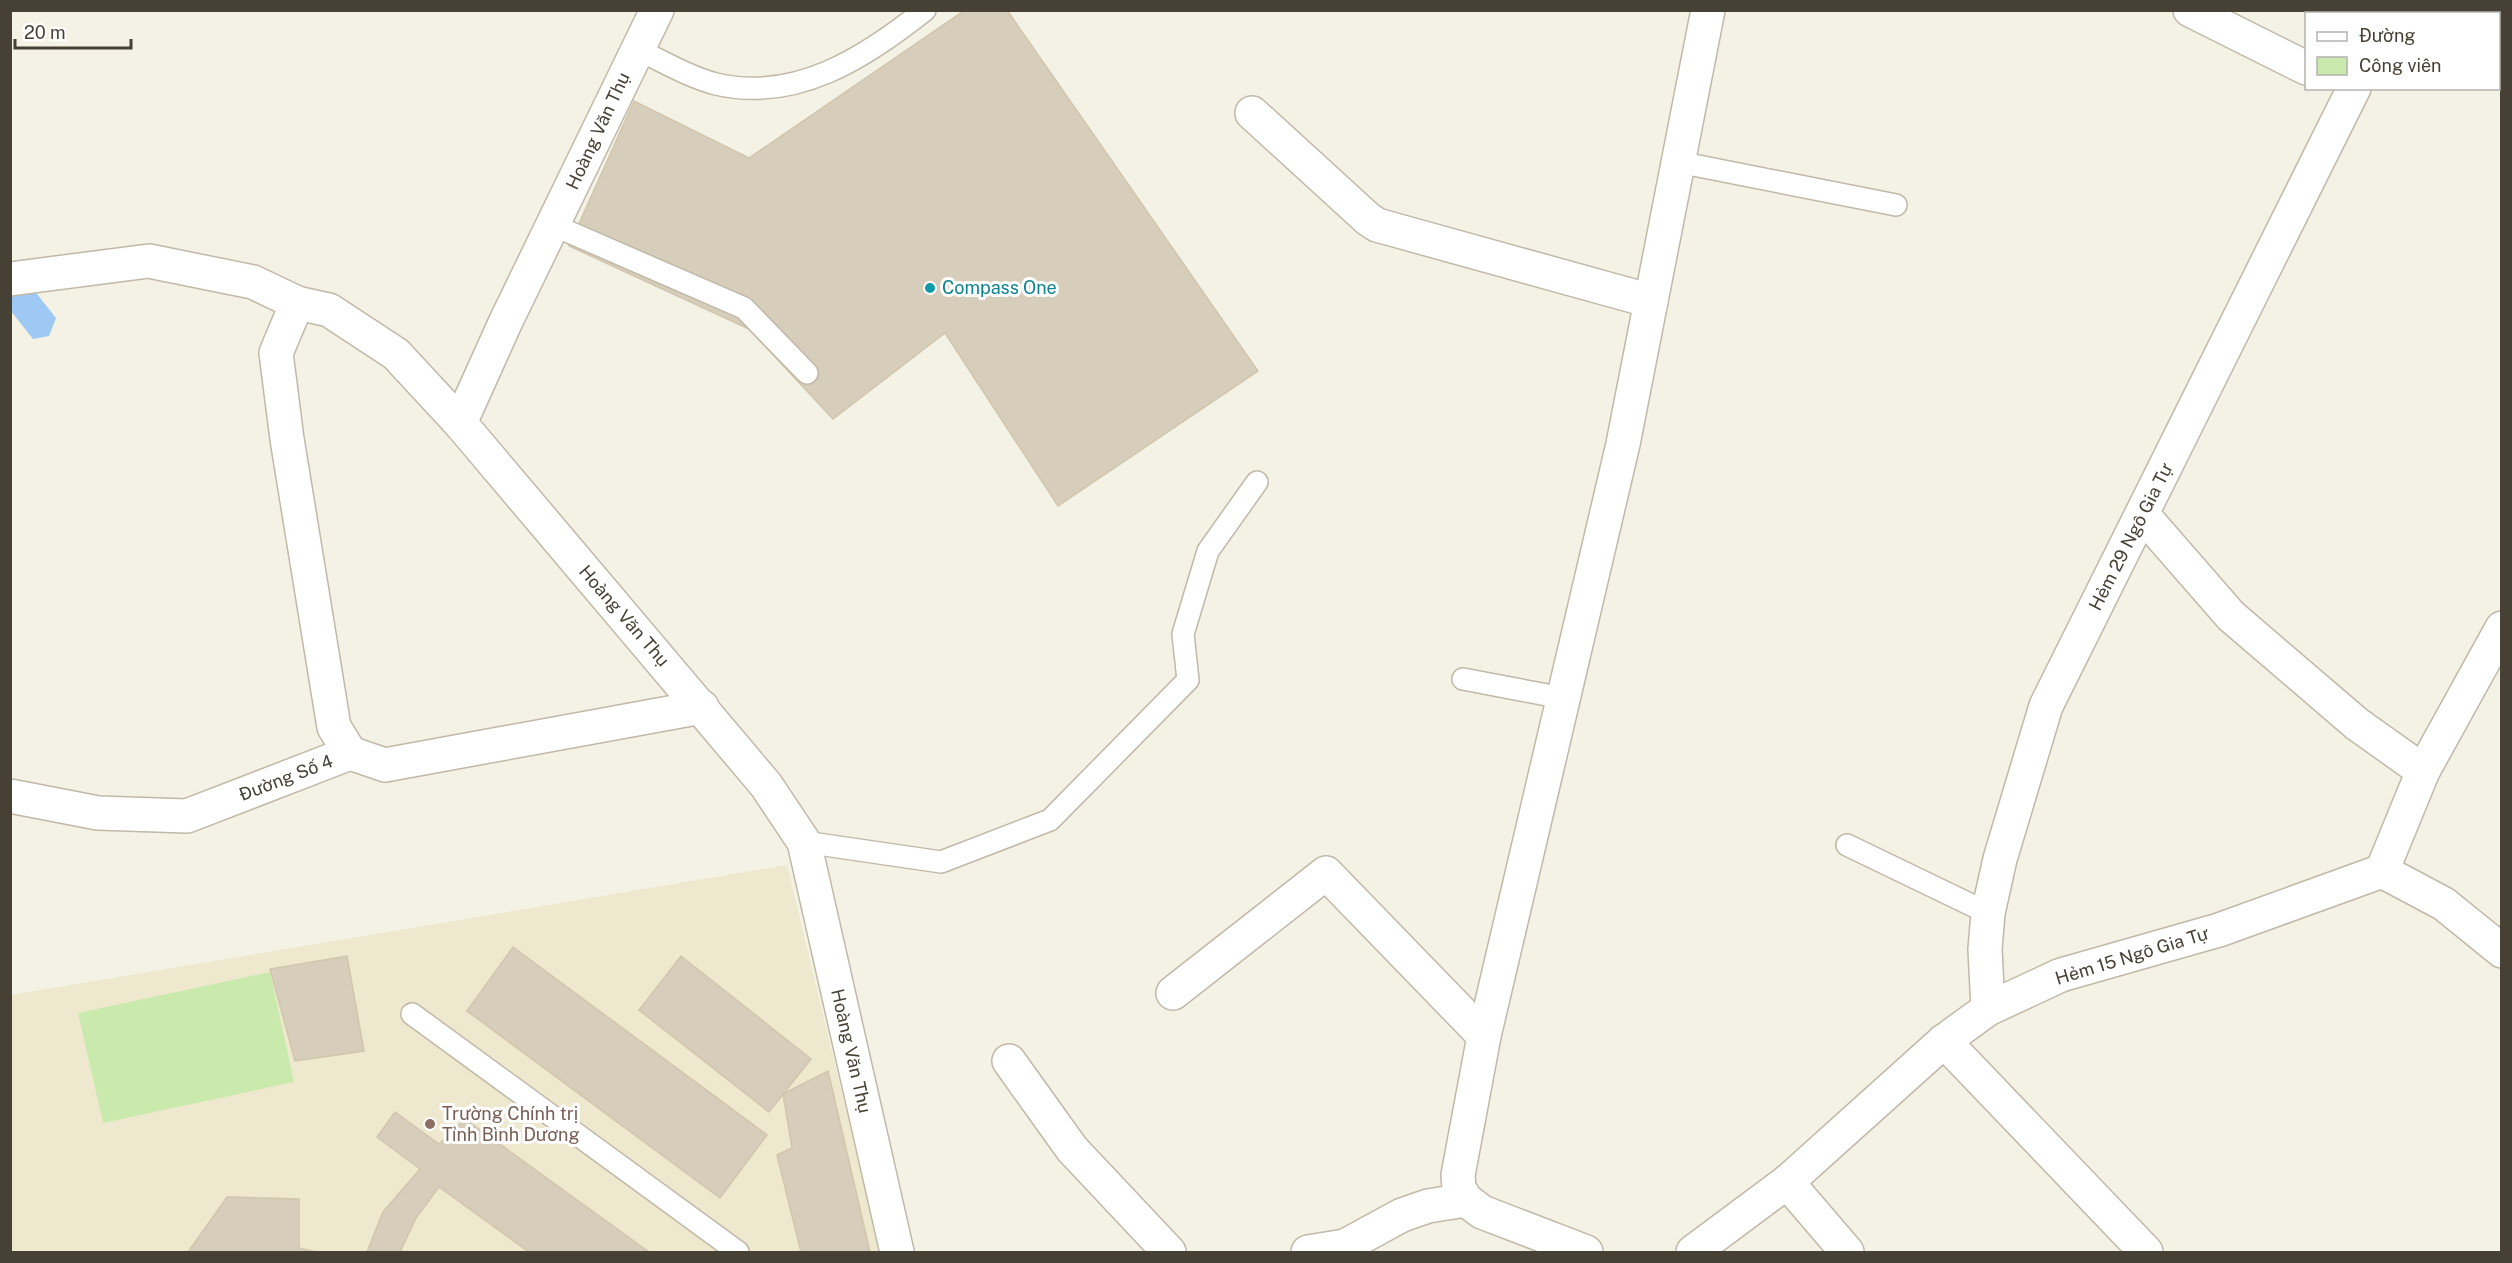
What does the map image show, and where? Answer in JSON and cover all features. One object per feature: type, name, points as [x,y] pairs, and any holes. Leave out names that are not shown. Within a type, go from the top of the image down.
[{"type":"street","name":"Hoàng Văn Thụ","points":[[657,10],[460,423],[702,707],[766,785],[804,842],[897,1252]]},
{"type":"street","points":[[1586,1252],[1482,1212],[1466,1200],[1459,1188],[1458,1175],[1484,1036],[1623,444],[1708,10]]},
{"type":"street","points":[[2190,10],[2305,67]]},
{"type":"street","name":"Hẻm 29 Ngô Gia Tự","points":[[1988,1009],[1985,949],[1988,913],[2000,859],[2046,706],[2352,90]]},
{"type":"street","points":[[1252,113],[1377,225],[1651,301]]},
{"type":"street","points":[[10,279],[149,261],[253,282],[297,303],[329,310],[396,354],[460,423]]},
{"type":"street","points":[[297,303],[276,353],[287,439],[334,727],[350,753]]},
{"type":"street","points":[[2142,514],[2231,616],[2357,724],[2423,771]]},
{"type":"street","points":[[2502,628],[2423,771],[2382,871],[2444,904],[2502,951]]},
{"type":"street","name":"Đường Số 4","points":[[10,796],[98,813],[187,816],[350,753],[385,765],[702,707]]},
{"type":"street","name":"Hẻm 15 Ngô Gia Tự","points":[[1694,1252],[1786,1182],[1944,1041],[1988,1009],[2061,975],[2219,930],[2382,871]]},
{"type":"street","points":[[1173,993],[1326,873],[1484,1036]]},
{"type":"street","points":[[1944,1041],[2146,1252]]},
{"type":"street","points":[[1009,1061],[1072,1149],[1168,1252]]},
{"type":"street","points":[[1786,1182],[1847,1252]]},
{"type":"street","points":[[1308,1252],[1345,1246],[1402,1215],[1428,1206],[1466,1200]]},
{"type":"lane","points":[[637,49],[715,83],[737,87],[788,84],[806,81],[850,64],[925,10]]},
{"type":"lane","points":[[1678,162],[1896,205]]},
{"type":"lane","points":[[553,225],[744,308],[807,373]]},
{"type":"lane","points":[[804,842],[940,862],[1050,820],[1188,680],[1183,634],[1208,551],[1257,482]]},
{"type":"lane","points":[[1463,679],[1563,698]]},
{"type":"lane","points":[[1847,845],[1988,913]]},
{"type":"lane","points":[[412,1014],[738,1252]]},
{"type":"shaded area","name":"Trường Chính trị Tỉnh Bình Dương","points":[[787,865],[880,1252],[11,1252],[11,995]]},
{"type":"green space","points":[[270,972],[294,1082],[103,1123],[78,1013]]},
{"type":"water","points":[[10,260],[56,318],[49,336],[33,339],[11,311]]},
{"type":"building","name":"Compass One","points":[[965,10],[1007,10],[1258,371],[1058,506],[945,333],[833,419],[749,329],[569,246],[634,101],[749,158]]},
{"type":"building","points":[[513,947],[767,1135],[720,1198],[467,1011]]},
{"type":"building","points":[[347,956],[364,1051],[295,1061],[270,969]]},
{"type":"building","points":[[681,956],[811,1059],[769,1112],[639,1010]]},
{"type":"building","points":[[828,1071],[870,1252],[801,1252],[777,1155],[792,1148],[783,1094]]},
{"type":"building","points":[[395,1112],[439,1144],[465,1119],[649,1252],[529,1252],[439,1187],[416,1218],[400,1252],[367,1252],[383,1212],[420,1169],[377,1137]]},
{"type":"building","points":[[227,1197],[299,1199],[299,1248],[316,1252],[188,1252]]},
{"type":"place","name":"Compass One","points":[[930,288]]},
{"type":"place","name":"Trường Chính trị Tỉnh Bình Dương","points":[[430,1124]]}]
